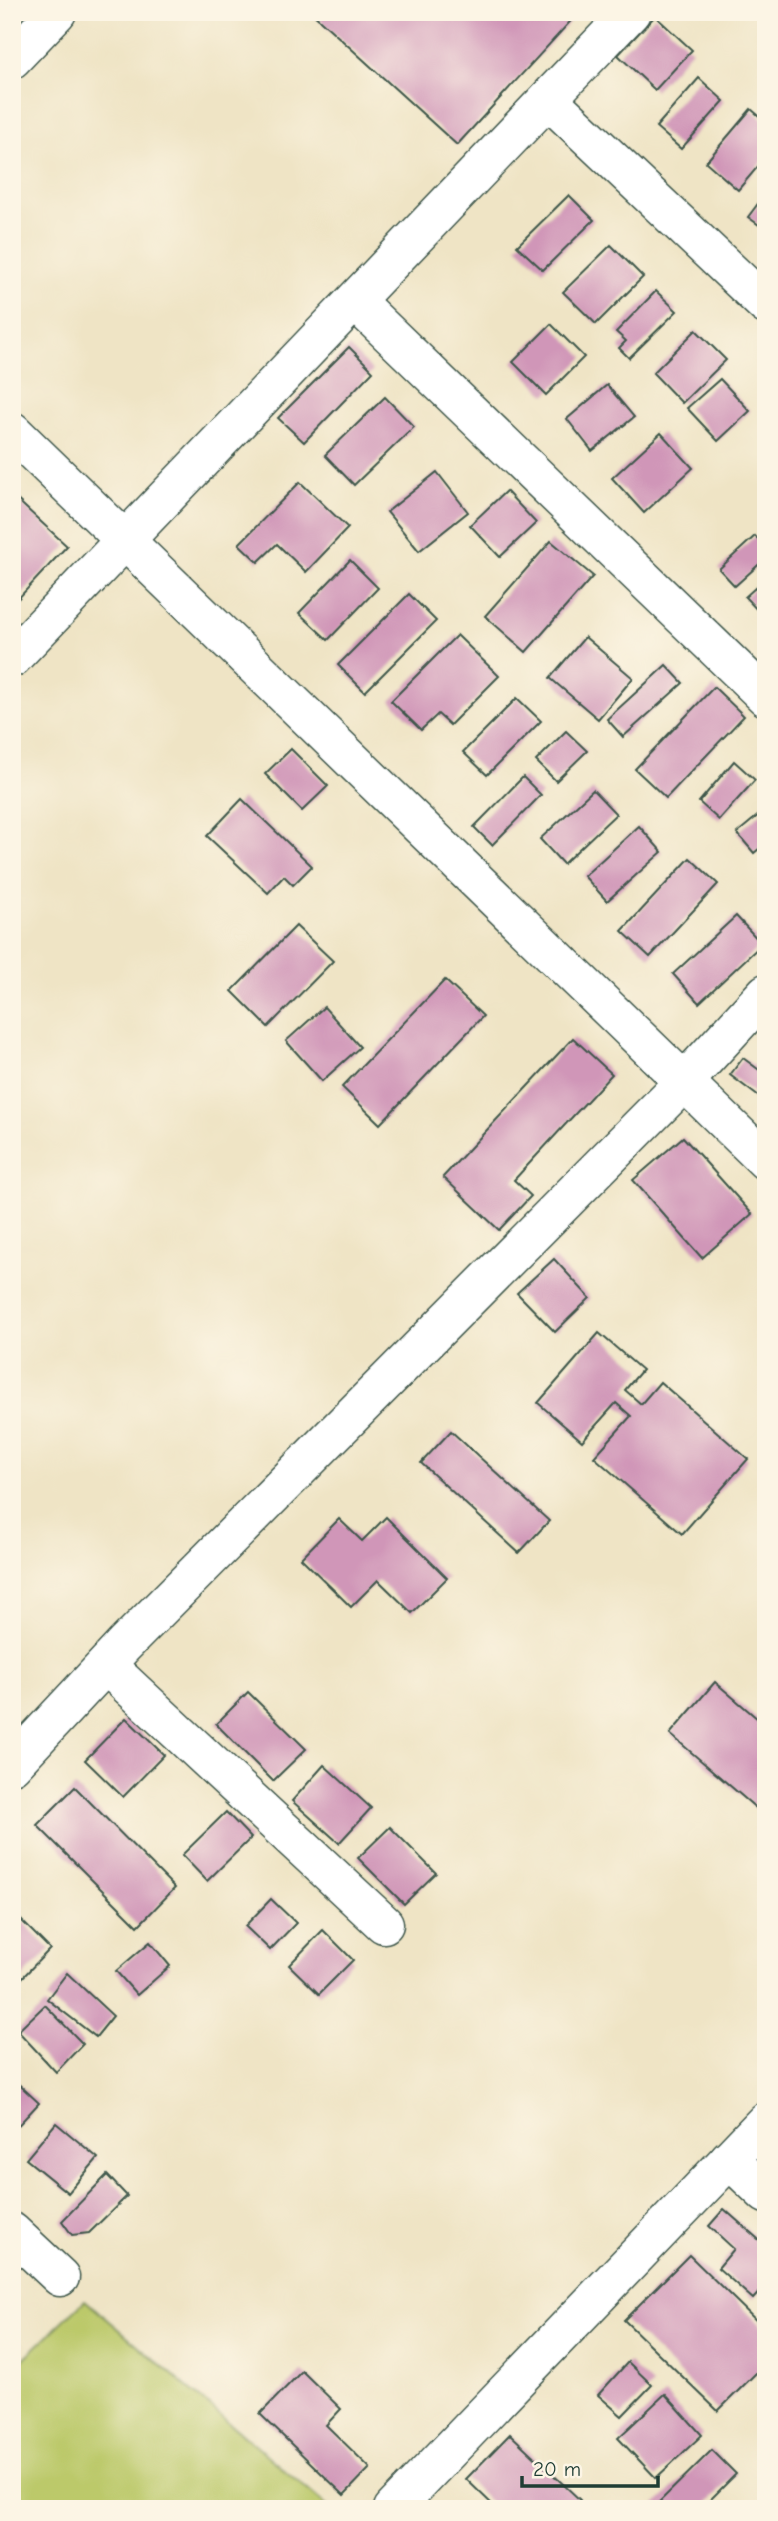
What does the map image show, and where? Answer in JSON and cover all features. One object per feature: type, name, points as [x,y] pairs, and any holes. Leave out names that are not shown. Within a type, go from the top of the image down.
[{"type":"street","points":[[12,59],[57,12]]},
{"type":"street","points":[[12,658],[631,12]]},
{"type":"street","points":[[548,99],[766,305]]},
{"type":"street","points":[[355,302],[766,697]]},
{"type":"street","points":[[12,431],[766,1161]]},
{"type":"street","points":[[12,1765],[106,1665],[684,1082],[766,993]]},
{"type":"street","points":[[106,1665],[384,1924]]},
{"type":"street","points":[[393,2509],[766,2121]]},
{"type":"street","points":[[729,2158],[766,2194]]},
{"type":"street","points":[[12,2232],[60,2277]]},
{"type":"green space","points":[[85,2300],[330,2509],[12,2509],[12,2370]]},
{"type":"building","points":[[311,12],[579,12],[457,145]]},
{"type":"building","points":[[655,16],[692,50],[655,90],[618,55]]},
{"type":"building","points":[[699,78],[724,101],[681,149],[656,127]]},
{"type":"building","points":[[751,109],[766,122],[766,157],[738,190],[706,162]]},
{"type":"building","points":[[766,193],[766,230],[748,217]]},
{"type":"building","points":[[569,195],[594,220],[543,270],[517,246]]},
{"type":"building","points":[[611,245],[643,277],[596,324],[563,292]]},
{"type":"building","points":[[656,291],[677,311],[629,358],[619,348],[626,341],[616,332]]},
{"type":"building","points":[[551,324],[584,357],[546,395],[513,362]]},
{"type":"building","points":[[696,330],[726,360],[682,403],[653,373]]},
{"type":"building","points":[[349,347],[373,371],[304,442],[278,418]]},
{"type":"building","points":[[720,379],[750,411],[718,441],[687,408]]},
{"type":"building","points":[[607,385],[634,417],[592,451],[567,419]]},
{"type":"building","points":[[385,397],[414,427],[354,485],[325,455]]},
{"type":"building","points":[[661,433],[693,468],[644,513],[612,478]]},
{"type":"building","points":[[437,472],[468,512],[419,551],[387,512]]},
{"type":"building","points":[[300,482],[348,528],[306,572],[277,544],[258,562],[239,544]]},
{"type":"building","points":[[506,491],[536,523],[500,557],[470,525]]},
{"type":"building","points":[[12,495],[67,546],[16,601],[12,598]]},
{"type":"building","points":[[755,536],[766,548],[766,558],[735,586],[719,569]]},
{"type":"building","points":[[551,541],[593,576],[526,652],[485,616]]},
{"type":"building","points":[[350,560],[378,588],[328,640],[299,613]]},
{"type":"building","points":[[766,578],[766,611],[762,615],[745,597]]},
{"type":"building","points":[[409,594],[436,621],[365,692],[338,665]]},
{"type":"building","points":[[457,635],[499,676],[450,725],[438,714],[421,730],[391,701]]},
{"type":"building","points":[[585,637],[633,678],[598,719],[550,678]]},
{"type":"building","points":[[666,665],[683,683],[623,737],[607,719]]},
{"type":"building","points":[[714,687],[744,716],[666,798],[635,769]]},
{"type":"building","points":[[517,698],[541,721],[487,775],[463,752]]},
{"type":"building","points":[[566,731],[587,751],[556,781],[536,761]]},
{"type":"building","points":[[291,749],[328,786],[302,811],[265,774]]},
{"type":"building","points":[[734,761],[755,780],[719,820],[699,802]]},
{"type":"building","points":[[523,777],[541,795],[492,845],[474,827]]},
{"type":"building","points":[[593,790],[616,814],[563,864],[540,839]]},
{"type":"building","points":[[242,799],[312,866],[293,885],[284,876],[268,893],[207,836]]},
{"type":"building","points":[[766,809],[766,843],[754,853],[737,833]]},
{"type":"building","points":[[639,826],[662,852],[607,901],[584,876]]},
{"type":"building","points":[[690,858],[718,884],[650,957],[622,931]]},
{"type":"building","points":[[736,916],[762,944],[699,1003],[673,974]]},
{"type":"building","points":[[296,926],[333,961],[268,1027],[232,991]]},
{"type":"building","points":[[445,980],[483,1016],[380,1124],[342,1087]]},
{"type":"building","points":[[324,1007],[360,1047],[322,1081],[286,1041]]},
{"type":"building","points":[[573,1038],[612,1074],[514,1180],[531,1196],[499,1230],[443,1177]]},
{"type":"building","points":[[743,1058],[766,1075],[766,1097],[763,1100],[730,1075]]},
{"type":"building","points":[[683,1137],[752,1214],[702,1258],[633,1180]]},
{"type":"building","points":[[554,1259],[590,1298],[555,1332],[517,1293]]},
{"type":"building","points":[[599,1333],[642,1370],[625,1390],[641,1404],[660,1382],[748,1459],[682,1534],[594,1457],[631,1416],[616,1403],[582,1441],[538,1403]]},
{"type":"building","points":[[451,1431],[549,1521],[519,1553],[421,1463]]},
{"type":"building","points":[[386,1517],[447,1578],[412,1613],[378,1580],[351,1607],[301,1558],[339,1519],[362,1541]]},
{"type":"building","points":[[715,1682],[766,1726],[764,1815],[670,1734]]},
{"type":"building","points":[[248,1692],[306,1749],[273,1781],[216,1724]]},
{"type":"building","points":[[126,1718],[164,1755],[123,1797],[85,1760]]},
{"type":"building","points":[[324,1765],[371,1808],[339,1843],[292,1801]]},
{"type":"building","points":[[75,1787],[175,1888],[138,1926],[37,1825]]},
{"type":"building","points":[[226,1812],[251,1838],[207,1881],[182,1855]]},
{"type":"building","points":[[390,1827],[436,1873],[404,1904],[358,1858]]},
{"type":"building","points":[[271,1899],[296,1923],[270,1950],[245,1926]]},
{"type":"building","points":[[12,1911],[50,1949],[19,1981],[12,1974]]},
{"type":"building","points":[[323,1930],[353,1960],[319,1994],[289,1965]]},
{"type":"building","points":[[150,1942],[170,1966],[137,1995],[116,1971]]},
{"type":"building","points":[[67,1973],[113,2016],[96,2037],[47,1999]]},
{"type":"building","points":[[45,2005],[83,2044],[56,2072],[18,2031]]},
{"type":"building","points":[[12,2078],[39,2103],[12,2132]]},
{"type":"building","points":[[56,2123],[98,2158],[68,2193],[26,2159]]},
{"type":"building","points":[[107,2175],[127,2196],[89,2233],[72,2235],[62,2221]]},
{"type":"building","points":[[724,2209],[766,2246],[766,2285],[753,2299],[718,2268],[734,2249],[709,2226]]},
{"type":"building","points":[[689,2255],[766,2330],[766,2363],[718,2411],[624,2320]]},
{"type":"building","points":[[628,2362],[652,2385],[622,2416],[598,2395]]},
{"type":"building","points":[[302,2371],[341,2409],[326,2425],[370,2468],[344,2495],[260,2414]]},
{"type":"building","points":[[665,2394],[702,2435],[656,2478],[618,2438]]},
{"type":"building","points":[[510,2434],[580,2500],[572,2509],[497,2509],[466,2479]]},
{"type":"building","points":[[712,2450],[736,2474],[701,2509],[652,2509]]}]
